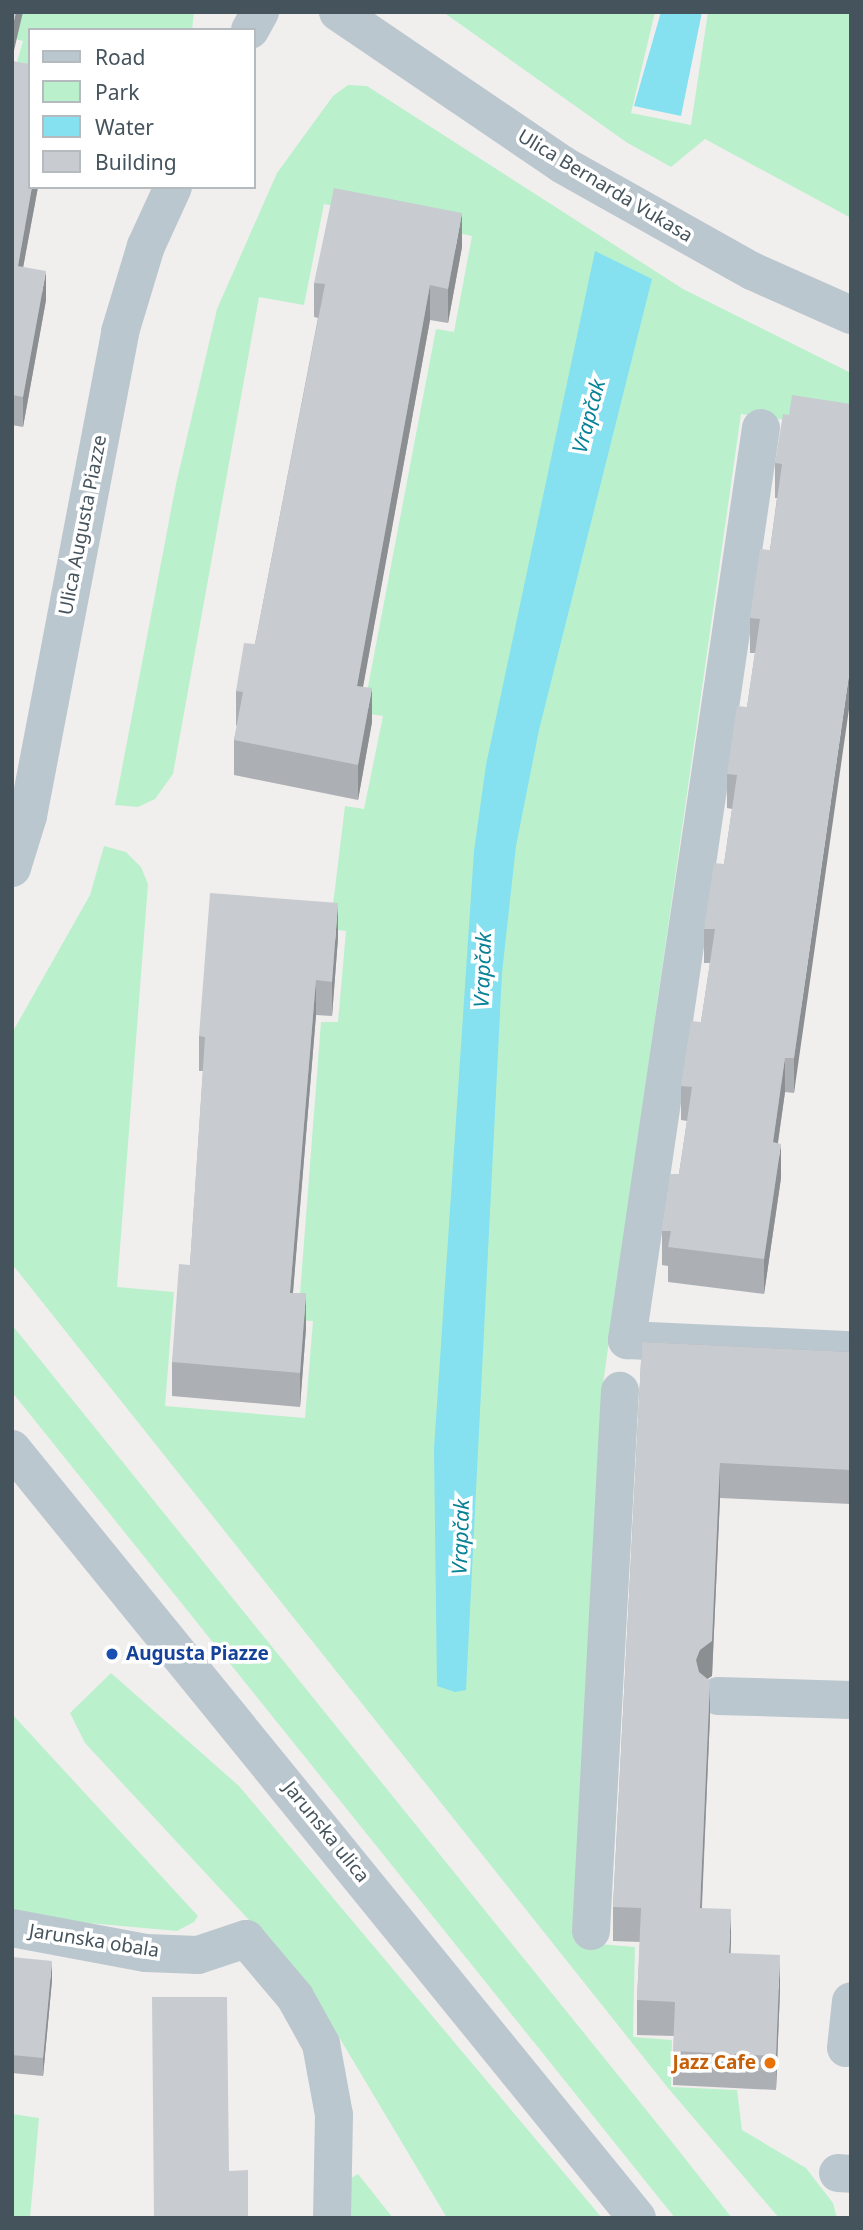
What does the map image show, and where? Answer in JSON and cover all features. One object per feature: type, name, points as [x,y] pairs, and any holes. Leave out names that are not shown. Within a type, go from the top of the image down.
[{"type":"street","points":[[251,28],[260,12]]},
{"type":"street","name":"Ulica Bernarda Vukasa","points":[[338,12],[563,165],[752,271],[851,315]]},
{"type":"street","name":"Ulica Augusta Piazze","points":[[12,869],[28,817],[120,332],[146,246],[172,189]]},
{"type":"street","points":[[761,428],[627,1340],[851,1350]]},
{"type":"street","points":[[591,1931],[620,1391]]},
{"type":"street","name":"Jarunska ulica","points":[[12,1449],[637,2218]]},
{"type":"street","points":[[718,1696],[851,1700]]},
{"type":"street","name":"Jarunska obala","points":[[12,1928],[146,1953],[198,1955],[246,1939],[295,1997],[321,2045],[334,2115],[332,2218]]},
{"type":"street","points":[[846,2048],[851,2001]]},
{"type":"green space","points":[[12,12],[194,12],[192,28],[28,28],[28,84],[12,79],[23,41],[12,38]]},
{"type":"green space","points":[[443,12],[655,12],[631,113],[691,125],[708,12],[851,12],[851,218],[705,139],[671,167],[626,142]]},
{"type":"green space","points":[[348,85],[367,86],[683,289],[851,373],[851,429],[741,414],[603,1384],[575,1942],[635,1947],[633,2037],[672,2040],[671,2087],[737,2090],[742,2130],[806,2168],[833,2203],[837,2218],[779,2218],[668,2088],[12,1264],[12,1033],[90,895],[104,846],[126,852],[141,867],[148,884],[117,1287],[174,1292],[165,1406],[305,1418],[313,1321],[298,1320],[321,1022],[338,1022],[346,931],[330,929],[345,806],[364,809],[383,716],[363,713],[436,329],[454,332],[472,236],[324,204],[304,305],[259,297],[173,774],[155,799],[138,807],[115,805],[176,484],[217,309],[277,173],[333,96]]},
{"type":"green space","points":[[12,1325],[732,2218],[675,2218],[12,1392]]},
{"type":"green space","points":[[111,1673],[239,1786],[602,2218],[447,2218],[327,2017],[262,1934],[85,1743],[70,1713]]},
{"type":"green space","points":[[12,1714],[198,1916],[194,1922],[177,1931],[12,1916]]},
{"type":"green space","points":[[12,2114],[39,2118],[30,2218],[12,2218]]},
{"type":"green space","points":[[358,2174],[393,2218],[340,2218],[348,2180]]},
{"type":"water","points":[[661,12],[702,12],[681,116],[634,106]]},
{"type":"water","name":"Vrapčak","points":[[595,251],[652,279],[539,730],[516,846],[502,973],[466,1690],[455,1692],[437,1686],[434,1449],[474,851],[486,765]]},
{"type":"building","points":[[12,12],[16,12],[12,29]]},
{"type":"building","points":[[12,61],[28,64],[28,189],[32,189],[18,266],[46,271],[23,397],[12,395]]},
{"type":"building","points":[[334,188],[462,213],[448,289],[430,285],[357,686],[372,688],[358,765],[234,740],[243,692],[236,691],[244,643],[255,644],[325,284],[314,283]]},
{"type":"building","points":[[792,395],[851,404],[851,661],[794,1058],[785,1058],[773,1142],[781,1144],[764,1259],[668,1247],[671,1231],[662,1231],[670,1174],[679,1174],[692,1087],[681,1086],[691,1021],[701,1022],[715,929],[704,929],[714,863],[724,864],[737,775],[727,774],[737,706],[747,707],[760,619],[750,618],[760,549],[770,550],[782,464],[775,463],[783,414],[789,415]]},
{"type":"building","points":[[210,893],[338,903],[332,982],[316,980],[290,1293],[306,1293],[300,1373],[172,1362],[179,1264],[190,1265],[205,1037],[199,1036]]},
{"type":"building","points":[[642,1342],[851,1352],[851,1470],[720,1463],[712,1641],[700,1650],[696,1660],[699,1672],[710,1681],[700,1908],[731,1909],[729,1953],[780,1955],[776,2056],[673,2051],[675,2002],[637,2000],[641,1908],[613,1907]]},
{"type":"building","points":[[12,1957],[52,1961],[43,2058],[12,2055]]},
{"type":"building","points":[[152,1997],[227,1997],[229,2171],[248,2170],[248,2218],[154,2218]]},
{"type":"place","name":"Augusta Piazze","points":[[112,1654]]},
{"type":"place","name":"Jazz Cafe","points":[[770,2063]]}]
